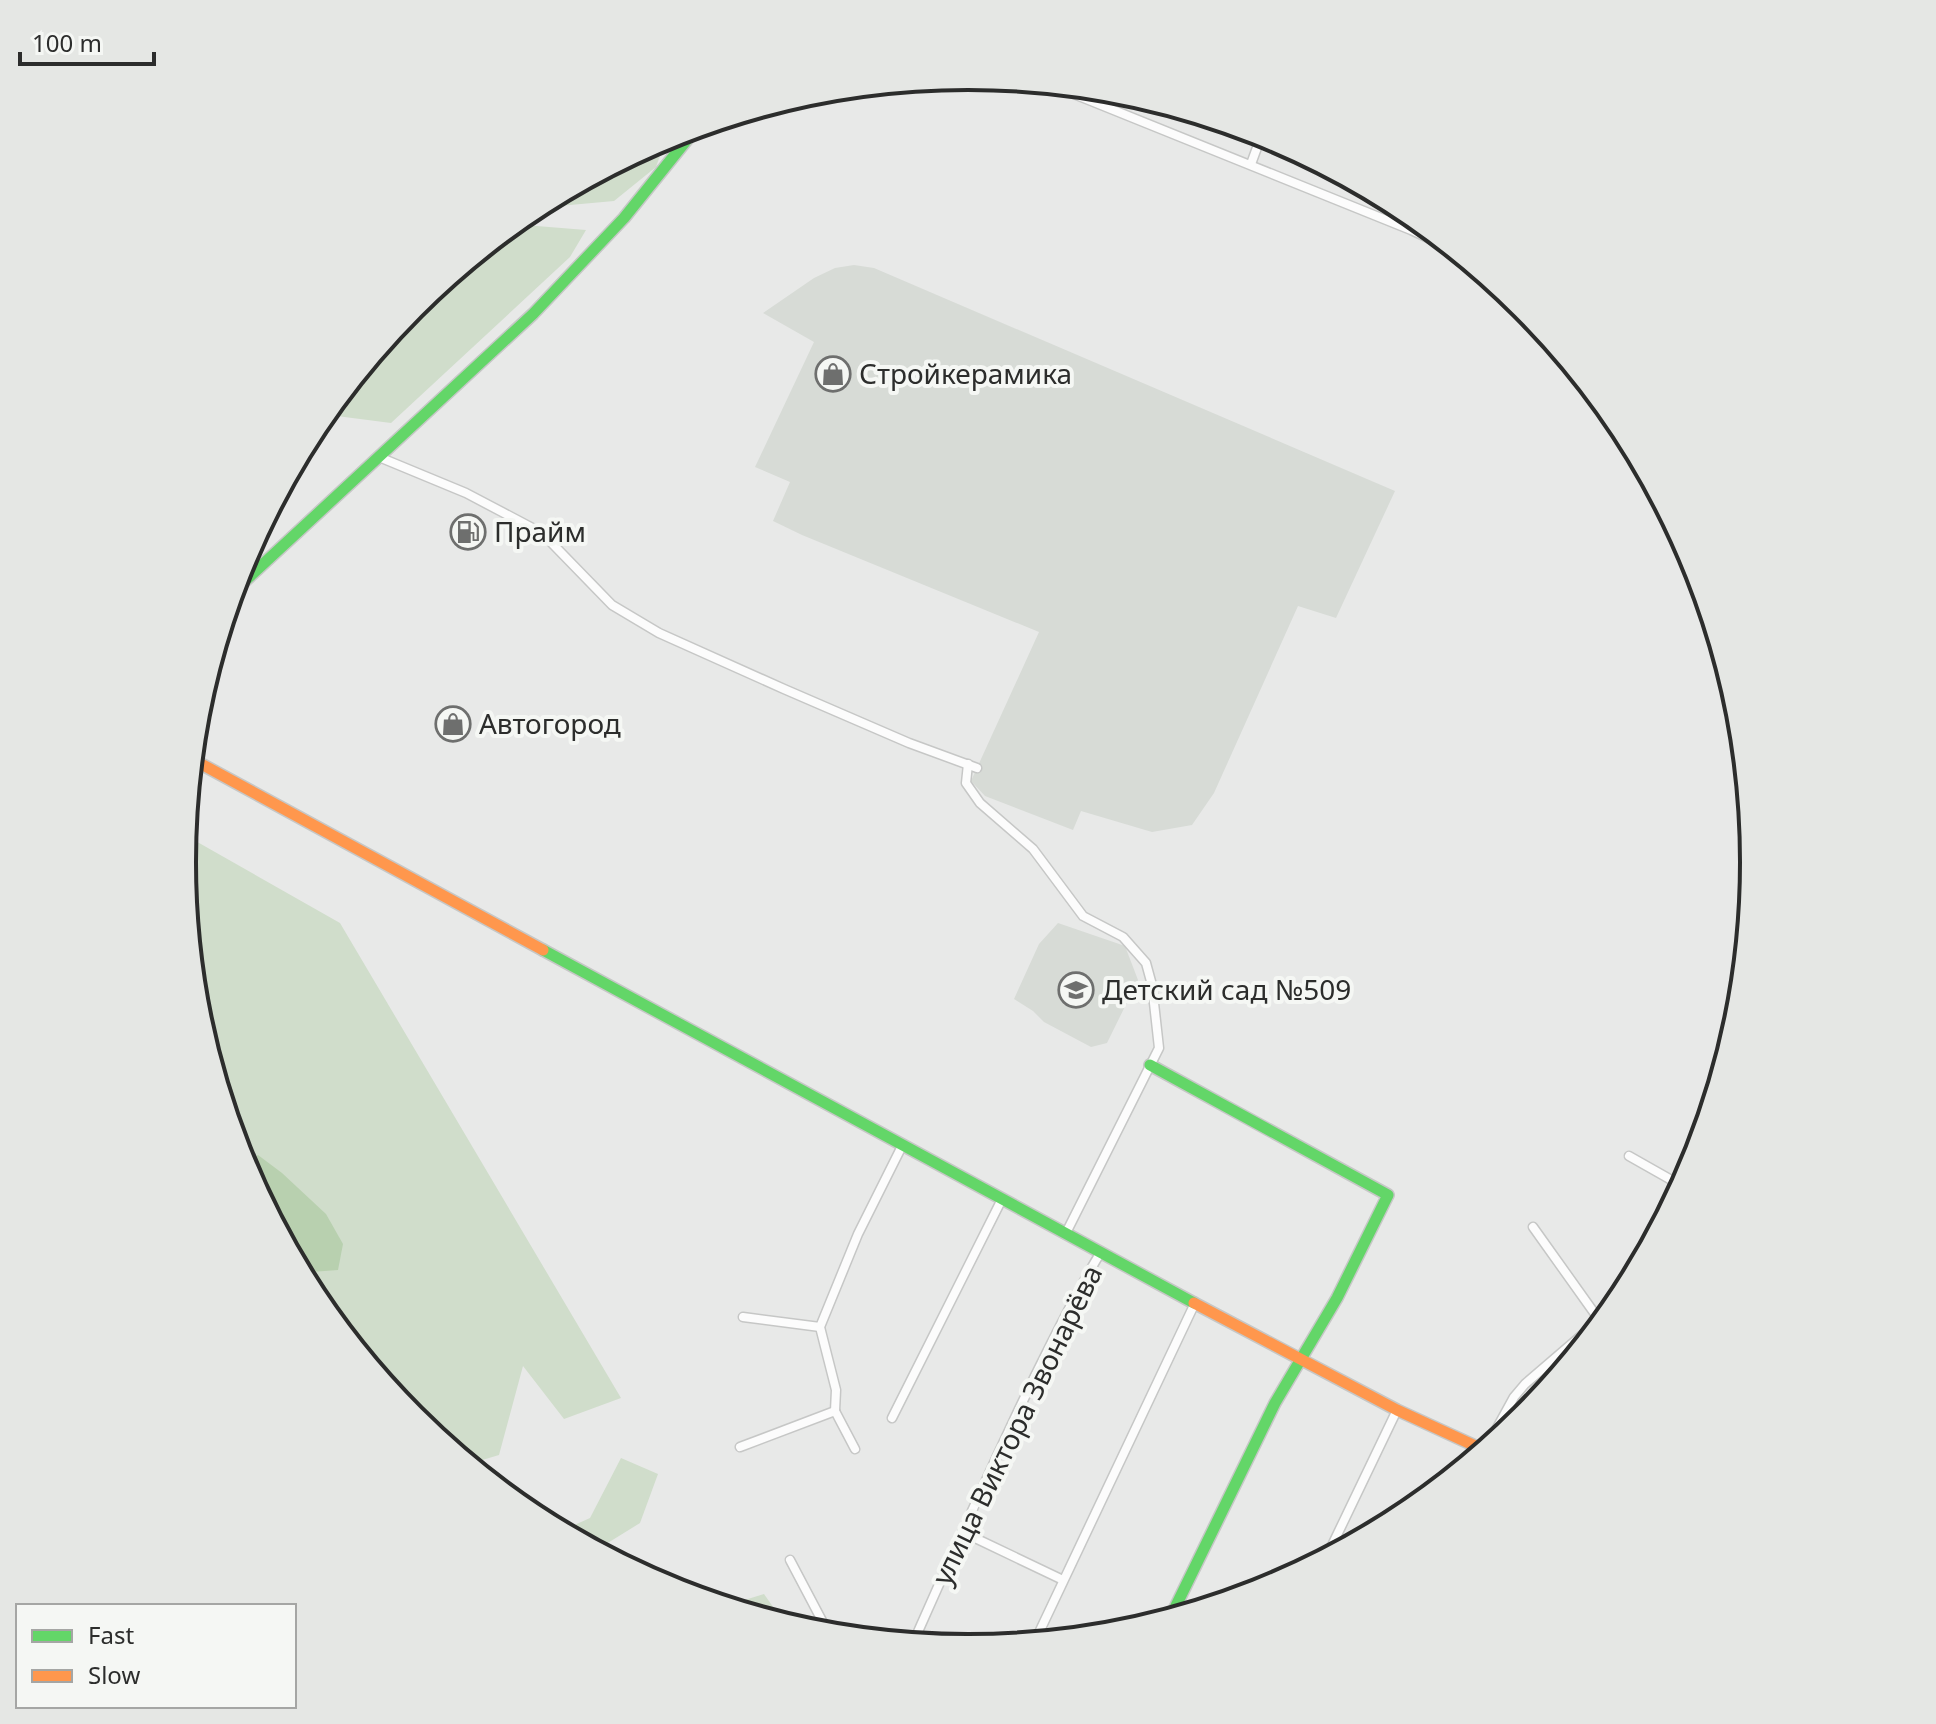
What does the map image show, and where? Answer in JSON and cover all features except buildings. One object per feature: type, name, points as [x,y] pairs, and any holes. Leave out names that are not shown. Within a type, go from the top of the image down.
[{"type":"street","points":[[1091,100],[1410,230]]},
{"type":"street","points":[[252,574],[533,314],[624,218],[682,146]]},
{"type":"street","points":[[1251,164],[1257,147]]},
{"type":"street","points":[[379,457],[466,493],[542,533],[612,605],[659,633],[909,743],[977,768]]},
{"type":"street","points":[[968,764],[966,783],[980,803],[1033,849],[1083,916],[1123,937],[1146,963],[1152,985],[1159,1048],[1066,1233]]},
{"type":"street","points":[[203,765],[1300,1360],[1473,1445]]},
{"type":"street","points":[[1150,1065],[1388,1195],[1337,1298],[1275,1403],[1176,1605]]},
{"type":"street","points":[[855,1449],[835,1411],[836,1390],[820,1327],[858,1234],[903,1144]]},
{"type":"street","points":[[1629,1156],[1671,1180]]},
{"type":"street","points":[[892,1418],[1002,1199]]},
{"type":"street","points":[[1533,1227],[1594,1313]]},
{"type":"street","name":"улица Виктора Звонарёва","points":[[918,1632],[963,1529],[1080,1286],[1101,1252]]},
{"type":"street","points":[[1040,1630],[1195,1303]]},
{"type":"street","points":[[743,1317],[820,1327]]},
{"type":"street","points":[[1501,1420],[1519,1390],[1564,1352]]},
{"type":"street","points":[[1334,1541],[1397,1410]]},
{"type":"street","points":[[740,1447],[835,1411]]},
{"type":"street","points":[[963,1529],[975,1538],[1063,1580]]},
{"type":"street","points":[[790,1560],[821,1620]]},
{"type":"shaded area","points":[[660,155],[656,167],[614,201],[562,206]]},
{"type":"shaded area","points":[[531,226],[586,230],[570,257],[391,423],[338,416],[422,316],[459,282]]},
{"type":"shaded area","points":[[854,265],[874,268],[1395,491],[1336,618],[1298,606],[1214,793],[1192,825],[1152,832],[1081,811],[1073,830],[985,796],[971,781],[1039,632],[773,521],[790,482],[755,467],[814,342],[763,313],[814,278],[835,268]]},
{"type":"shaded area","points":[[197,842],[340,923],[621,1398],[564,1419],[523,1366],[499,1455],[481,1460],[422,1408],[388,1371],[326,1291],[276,1203],[237,1110],[211,1013],[198,912]]},
{"type":"shaded area","name":"Детский сад №509","points":[[1058,923],[1125,946],[1138,980],[1107,1043],[1091,1047],[1044,1022],[1014,999],[1039,944]]},
{"type":"shaded area","points":[[258,1155],[282,1173],[326,1214],[343,1244],[338,1270],[314,1272],[299,1248],[255,1157]]},
{"type":"shaded area","points":[[621,1458],[658,1474],[640,1523],[607,1544],[573,1526],[590,1518]]},
{"type":"shaded area","points":[[764,1594],[775,1610],[768,1608],[743,1600]]},
{"type":"traffic: fast","points":[[252,574],[533,314],[624,218],[682,145]]},
{"type":"traffic: fast","points":[[543,950],[1194,1303]]},
{"type":"traffic: fast","points":[[1150,1065],[1388,1195],[1337,1298],[1275,1403],[1176,1605]]},
{"type":"traffic: slow","points":[[203,765],[543,950]]},
{"type":"traffic: slow","points":[[1194,1303],[1397,1410],[1473,1445]]},
{"type":"place","name":"Стройкерамика","points":[[833,374]]},
{"type":"place","name":"Прайм","points":[[468,532]]},
{"type":"place","name":"Автогород","points":[[453,724]]},
{"type":"place","name":"Детский сад №509","points":[[1076,990]]}]
